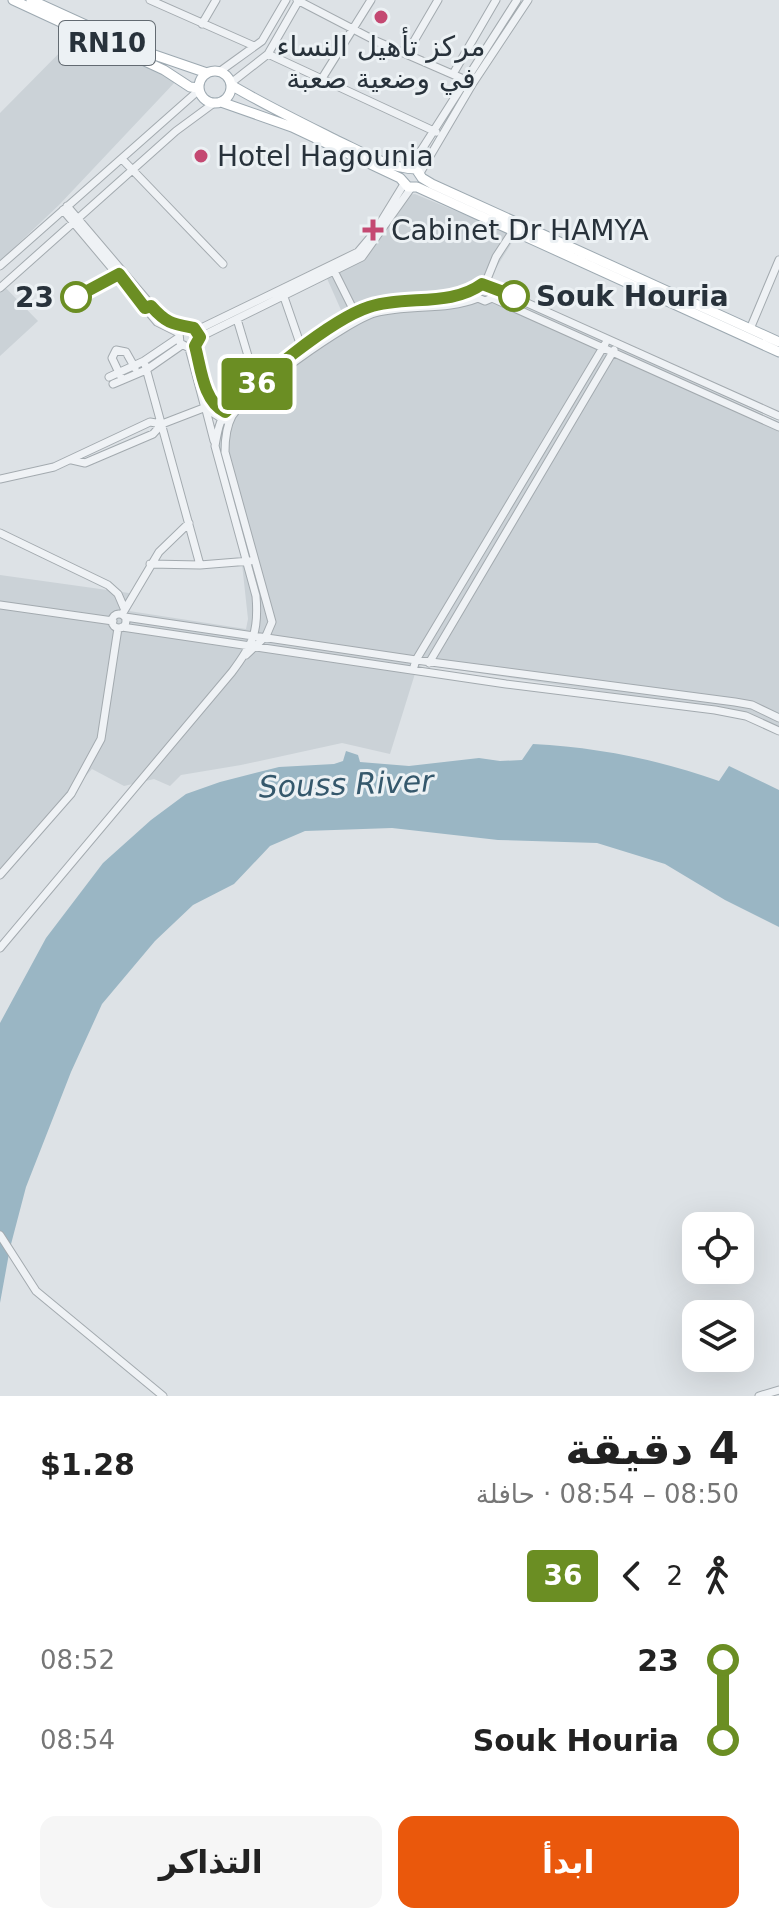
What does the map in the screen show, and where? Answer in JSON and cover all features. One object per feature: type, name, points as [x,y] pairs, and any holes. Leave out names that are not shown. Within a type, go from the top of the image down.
[{"type":"main road","name":"RN10","points":[[13,0],[164,70],[187,86],[199,89],[206,100],[292,127],[779,342]]},
{"type":"main road","name":"RN10","points":[[31,0],[143,51],[207,73],[219,72]]},
{"type":"main road","points":[[219,72],[231,84],[355,149],[408,169],[413,182]]},
{"type":"main road","points":[[199,89],[207,73]]},
{"type":"main road","points":[[218,102],[229,95],[231,84]]},
{"type":"main road","name":"RN10","points":[[413,182],[779,352]]},
{"type":"street","points":[[150,0],[254,46]]},
{"type":"street","points":[[202,24],[216,0]]},
{"type":"street","points":[[219,72],[267,34],[286,0]]},
{"type":"street","points":[[231,84],[268,54],[298,0],[473,83]]},
{"type":"street","points":[[321,80],[371,0]]},
{"type":"street","points":[[407,53],[438,0]]},
{"type":"street","points":[[453,74],[496,0]]},
{"type":"street","points":[[198,333],[284,297],[365,254],[413,182],[465,79],[517,0]]},
{"type":"street","points":[[408,169],[438,133],[528,0]]},
{"type":"street","points":[[268,54],[438,133]]},
{"type":"street","points":[[0,266],[199,89]]},
{"type":"street","points":[[0,288],[176,131],[218,102]]},
{"type":"street","points":[[122,159],[223,264]]},
{"type":"street","points":[[111,381],[184,340],[361,250],[413,182]]},
{"type":"street","points":[[65,208],[184,340],[209,396],[227,417],[225,452],[251,561],[256,596],[258,622],[253,645]]},
{"type":"street","points":[[303,352],[378,312],[467,303],[478,298],[496,257],[513,231]]},
{"type":"street","points":[[750,329],[779,260]]},
{"type":"street","points":[[334,271],[355,313]]},
{"type":"street","points":[[485,286],[492,298],[779,427]]},
{"type":"street","points":[[215,446],[227,417],[258,388],[355,313],[388,302],[459,296],[485,286],[779,416]]},
{"type":"street","points":[[284,297],[303,352]]},
{"type":"street","points":[[478,298],[485,301],[492,298]]},
{"type":"street","points":[[237,319],[258,388]]},
{"type":"street","points":[[198,333],[191,327],[184,340],[251,561],[272,622],[283,639]]},
{"type":"street","points":[[413,670],[416,660],[608,339]]},
{"type":"street","points":[[424,672],[618,343]]},
{"type":"street","points":[[120,376],[112,358],[116,350],[126,352],[140,367],[162,424],[200,565]]},
{"type":"street","points":[[0,479],[72,460],[85,463],[153,434],[162,424],[214,404]]},
{"type":"street","points":[[205,408],[227,417]]},
{"type":"street","points":[[536,461],[545,466]]},
{"type":"street","points":[[124,614],[150,564],[189,523]]},
{"type":"street","points":[[0,533],[108,585],[118,594],[124,614]]},
{"type":"street","points":[[150,564],[200,565],[251,561]]},
{"type":"street","points":[[0,605],[424,672],[715,710],[746,716],[779,731]]},
{"type":"street","points":[[0,875],[71,794],[101,739],[117,615],[430,662],[735,702],[752,705],[779,718]]},
{"type":"street","points":[[0,948],[241,659],[266,636],[272,622]]},
{"type":"street","points":[[0,1235],[36,1291],[163,1396]]},
{"type":"street","points":[[759,1396],[779,1390]]},
{"type":"shaded area","points":[[77,35],[167,74],[176,81],[59,205],[0,261],[0,113]]},
{"type":"shaded area","points":[[415,194],[516,236],[479,295],[502,295],[779,422],[779,728],[746,713],[418,664],[390,754],[342,743],[181,775],[170,786],[154,779],[124,786],[92,769],[0,871],[0,575],[136,594],[129,611],[246,629],[248,619],[239,536],[218,447],[222,417],[345,319],[325,274],[363,255],[407,195]]},
{"type":"shaded area","points":[[0,282],[38,321],[0,356]]},
{"type":"water","name":"Souss River","points":[[533,744],[628,756],[719,781],[729,766],[779,790],[779,927],[725,900],[665,864],[597,843],[498,840],[392,828],[305,831],[270,846],[234,884],[193,905],[155,941],[102,1004],[71,1072],[26,1187],[0,1303],[0,1023],[46,938],[103,863],[186,794],[220,782],[279,767],[334,764],[343,761],[346,751],[358,755],[360,762],[409,766],[479,758],[522,760]]},
{"type":"bus line","name":"36","points":[[76,297],[119,274],[145,308],[151,306],[171,323],[183,328],[194,328],[200,337],[195,346],[209,396],[225,412],[279,366],[338,323],[362,310],[388,302],[459,296],[482,284],[489,284],[514,296]]},
{"type":"place","name":"مركز تأهيل النساء في وضعية صعبة","points":[[381,17]]},
{"type":"place","name":"Hotel Hagounia","points":[[201,156]]},
{"type":"place","name":"Cabinet Dr HAMYA","points":[[373,230]]},
{"type":"place","name":"Souk Houria","points":[[514,296]]},
{"type":"place","name":"23","points":[[76,297]]}]
